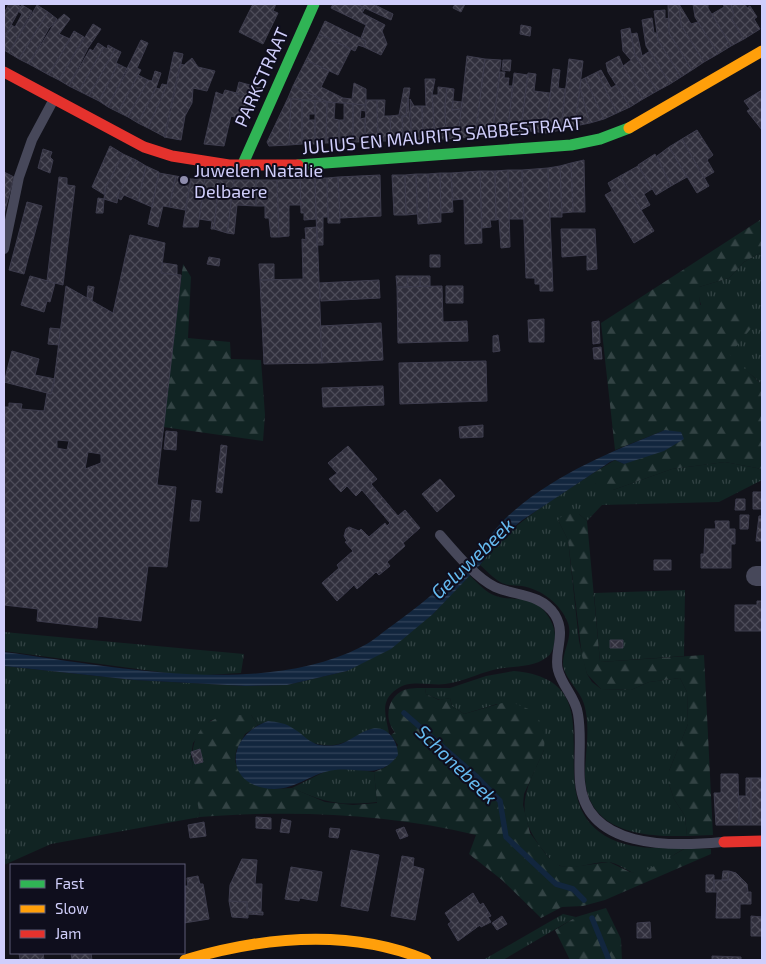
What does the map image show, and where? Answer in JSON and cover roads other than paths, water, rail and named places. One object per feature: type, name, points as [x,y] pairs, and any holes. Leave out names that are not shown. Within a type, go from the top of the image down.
[{"type":"street","name":"PARKSTRAAT","points":[[242,166],[314,4]]},
{"type":"street","name":"JULIUS EN MAURITS SABBESTRAAT","points":[[4,72],[144,147],[166,155],[216,166],[271,166],[571,145],[592,141],[630,129],[762,51]]},
{"type":"street","points":[[724,842],[762,841]]},
{"type":"street","points":[[185,960],[207,952],[238,954],[274,940],[377,942],[410,951],[426,960]]},
{"type":"lane","points":[[4,249],[19,177],[32,140],[54,98]]},
{"type":"lane","points":[[440,535],[452,549],[494,586],[538,599],[555,616],[560,631],[557,668],[578,712],[580,784],[586,807],[597,822],[622,836],[641,840],[724,842]]},
{"type":"water","name":"Geluwebeek","points":[[665,430],[681,432],[684,439],[664,451],[624,464],[615,460],[610,462],[521,521],[494,545],[480,565],[433,614],[391,649],[347,671],[287,685],[246,686],[134,680],[4,666],[4,652],[137,670],[185,674],[232,675],[278,671],[321,662],[364,645],[409,613],[444,585],[475,554],[507,517],[543,489],[602,456]]},
{"type":"water","points":[[268,721],[288,725],[313,742],[326,746],[340,744],[374,728],[380,729],[393,738],[398,755],[391,763],[377,770],[327,771],[298,784],[282,788],[274,789],[258,786],[246,780],[239,771],[236,761],[237,749],[243,738],[253,728]]},
{"type":"waterway","name":"Schonebeek","points":[[404,713],[476,776],[500,801],[506,837],[556,884],[573,889],[584,900]]},
{"type":"waterway","name":"Schonebeek","points":[[592,918],[609,960]]},
{"type":"place","name":"Juwelen Natalie Delbaere","points":[[184,180]]}]
